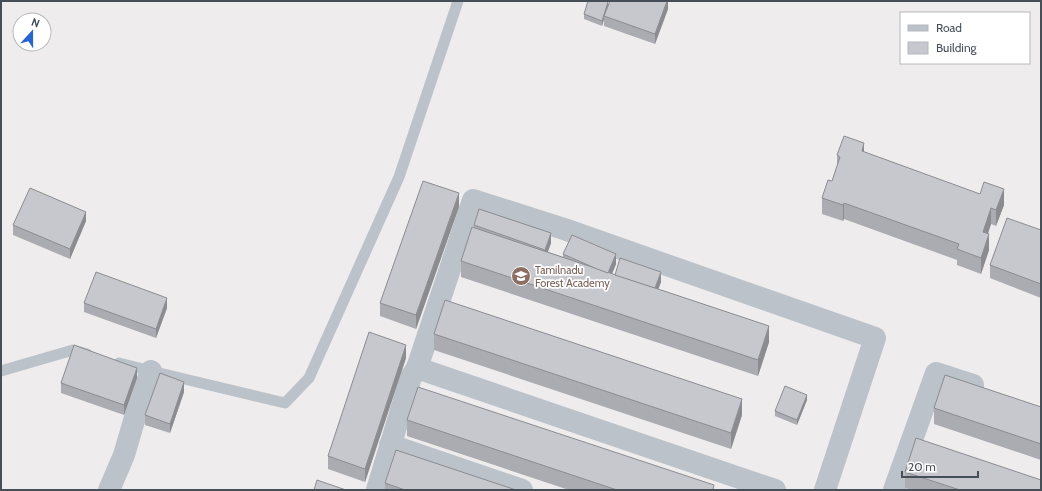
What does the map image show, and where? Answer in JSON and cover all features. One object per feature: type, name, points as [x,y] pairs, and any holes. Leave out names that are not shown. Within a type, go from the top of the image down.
[{"type":"street","points":[[377,490],[411,376],[417,368],[473,200],[564,228],[875,338],[825,490]]},
{"type":"street","points":[[417,368],[775,490]]},
{"type":"street","points":[[109,490],[124,455],[151,371]]},
{"type":"street","points":[[894,490],[936,373],[988,390]]},
{"type":"street","points":[[390,444],[522,490]]},
{"type":"lane","points":[[108,360],[285,403],[309,378],[399,177],[458,1]]},
{"type":"lane","points":[[1,371],[73,350],[94,356]]},
{"type":"building","points":[[588,1],[608,2],[602,21],[584,14]]},
{"type":"building","points":[[610,1],[667,1],[655,34],[604,16]]},
{"type":"building","points":[[844,136],[864,143],[862,151],[980,194],[984,182],[1004,189],[996,210],[991,208],[983,232],[989,234],[981,258],[957,249],[959,244],[844,203],[843,205],[822,198],[828,180],[832,181],[840,157],[837,155]]},
{"type":"building","points":[[423,181],[459,193],[416,315],[380,303]]},
{"type":"building","points":[[30,188],[86,212],[70,249],[13,225]]},
{"type":"building","points":[[479,209],[551,233],[545,250],[474,225]]},
{"type":"building","points":[[1007,218],[1041,230],[1041,284],[990,265]]},
{"type":"building","points":[[472,227],[769,326],[758,360],[461,261]]},
{"type":"building","points":[[572,235],[616,254],[608,273],[563,254]]},
{"type":"building","points":[[620,258],[661,272],[655,288],[615,275]]},
{"type":"building","points":[[96,272],[167,298],[156,329],[84,303]]},
{"type":"building","points":[[445,300],[742,399],[731,433],[434,334]]},
{"type":"building","points":[[369,332],[406,345],[365,469],[328,456]]},
{"type":"building","points":[[74,345],[137,368],[124,405],[61,383]]},
{"type":"building","points":[[160,373],[184,382],[170,424],[145,415]]},
{"type":"building","points":[[945,375],[1041,407],[1041,444],[934,408]]},
{"type":"building","points":[[785,386],[807,395],[797,420],[775,411]]},
{"type":"building","points":[[418,387],[714,485],[713,490],[617,490],[407,420]]},
{"type":"building","points":[[916,438],[1041,480],[1041,490],[960,490],[905,472]]},
{"type":"building","points":[[396,450],[516,490],[405,490],[385,483]]},
{"type":"building","points":[[317,480],[346,490],[314,490]]},
{"type":"place","name":"Tamilnadu Forest Academy","points":[[521,276]]}]
